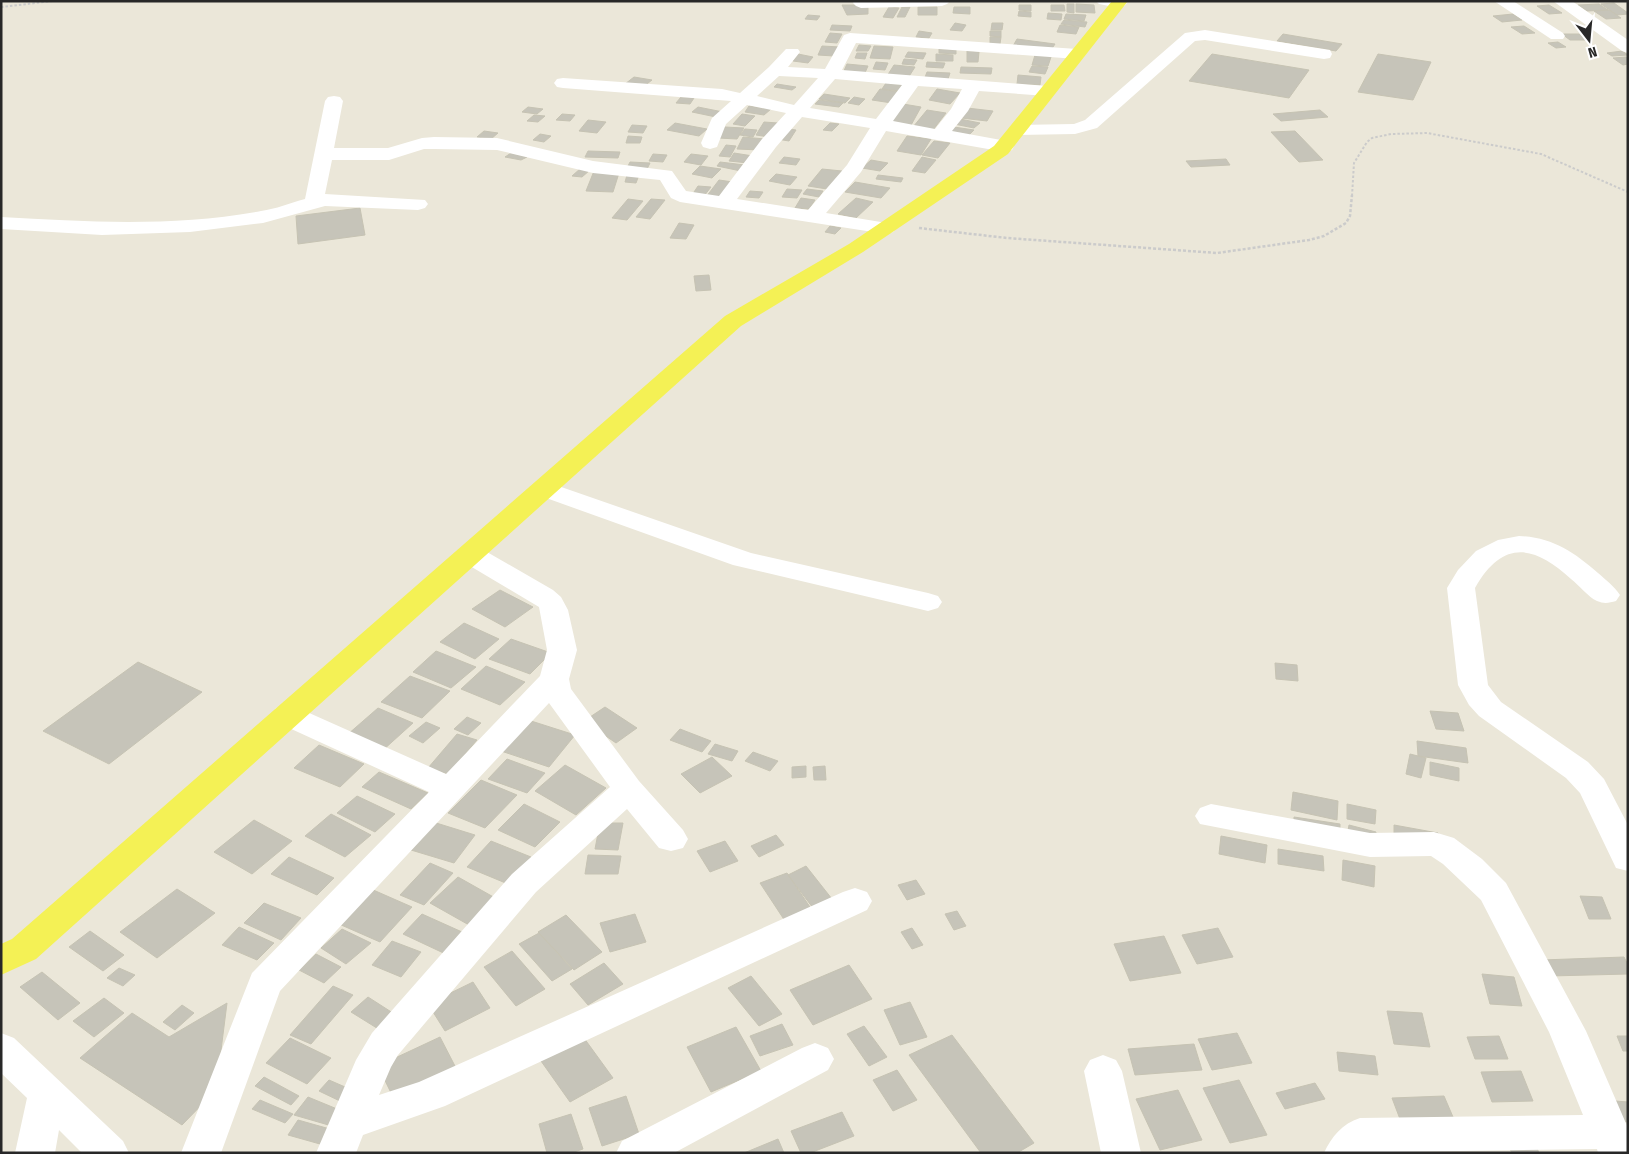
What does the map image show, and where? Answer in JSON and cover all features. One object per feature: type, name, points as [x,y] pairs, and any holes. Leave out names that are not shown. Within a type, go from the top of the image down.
[{"type":"main road","points":[[1,961],[24,949],[732,321],[856,248],[1001,150],[1077,54],[1114,2]]},
{"type":"street","points":[[861,3],[942,1]]},
{"type":"street","points":[[1502,1],[1557,36]]},
{"type":"street","points":[[1562,1],[1628,48]]},
{"type":"street","points":[[563,83],[718,94],[799,111],[939,135],[1011,138],[1075,129],[1091,124],[1191,36],[1205,35],[1324,54]]},
{"type":"street","points":[[723,204],[769,143],[830,74],[843,49],[849,44],[850,38],[958,64],[973,85],[1046,91]]},
{"type":"street","points":[[710,143],[718,122],[775,71],[792,52]]},
{"type":"street","points":[[775,71],[913,81],[958,64],[1077,54]]},
{"type":"street","points":[[813,216],[854,168],[881,125],[913,81]]},
{"type":"street","points":[[939,135],[959,111],[973,85]]},
{"type":"street","points":[[314,203],[334,101]]},
{"type":"street","points":[[324,154],[389,154],[422,144],[434,143],[503,144],[545,157],[593,167],[665,175],[670,178],[676,193],[680,196],[723,204],[889,226]]},
{"type":"street","points":[[1,223],[102,229],[190,226],[264,218],[334,199],[418,204]]},
{"type":"street","points":[[544,489],[743,558],[928,602]]},
{"type":"street","points":[[1606,595],[1557,554],[1532,544],[1507,546],[1492,551],[1482,558],[1461,588],[1473,685],[1480,698],[1490,709],[1587,779],[1593,787],[1628,859]]},
{"type":"street","points":[[470,554],[543,596],[551,603],[562,650],[554,679],[556,691],[628,789],[671,839]]},
{"type":"street","points":[[201,1153],[265,983],[554,679]]},
{"type":"street","points":[[287,716],[451,789]]},
{"type":"street","points":[[342,1138],[376,1060],[385,1044],[524,883],[628,789]]},
{"type":"street","points":[[1211,816],[1370,845],[1430,844],[1442,847],[1452,853],[1489,885],[1494,892],[1567,1032],[1614,1143],[1360,1135],[1344,1153]]},
{"type":"street","points":[[342,1138],[431,1094],[855,901]]},
{"type":"street","points":[[1,1049],[109,1153]]},
{"type":"street","points":[[636,1153],[815,1059]]},
{"type":"street","points":[[1103,1071],[1122,1153]]},
{"type":"street","points":[[35,1153],[47,1093]]},
{"type":"path","points":[[1,7],[53,1]]},
{"type":"path","points":[[889,226],[1007,238],[1217,253],[1309,240],[1324,236],[1346,223],[1350,216],[1352,168],[1367,142],[1381,136],[1404,133],[1438,135],[1549,156],[1628,192]]},
{"type":"building","points":[[1614,3],[1628,14],[1617,15],[1601,4]]},
{"type":"building","points":[[1067,4],[1074,4],[1074,13],[1067,12]]},
{"type":"building","points":[[1076,4],[1094,5],[1095,13],[1076,12]]},
{"type":"building","points":[[1599,4],[1608,10],[1587,11],[1578,5]]},
{"type":"building","points":[[842,5],[868,5],[868,14],[847,15]]},
{"type":"building","points":[[1019,5],[1031,5],[1031,11],[1019,10]]},
{"type":"building","points":[[1051,5],[1064,5],[1065,11],[1051,11]]},
{"type":"building","points":[[1549,5],[1562,13],[1549,14],[1537,6]]},
{"type":"building","points":[[889,7],[899,8],[893,18],[883,17]]},
{"type":"building","points":[[902,7],[910,7],[905,17],[897,17]]},
{"type":"building","points":[[918,7],[937,7],[937,15],[918,15]]},
{"type":"building","points":[[954,7],[970,7],[970,14],[953,13]]},
{"type":"building","points":[[1609,10],[1621,18],[1606,19],[1594,11]]},
{"type":"building","points":[[1019,11],[1031,12],[1031,17],[1018,16]]},
{"type":"building","points":[[1048,13],[1062,14],[1061,20],[1047,19]]},
{"type":"building","points":[[1066,14],[1086,15],[1084,21],[1064,19]]},
{"type":"building","points":[[1513,14],[1522,20],[1502,22],[1493,16]]},
{"type":"building","points":[[808,15],[820,16],[817,20],[805,19]]},
{"type":"building","points":[[1064,20],[1087,22],[1085,27],[1061,24]]},
{"type":"building","points":[[955,23],[966,25],[962,31],[950,30]]},
{"type":"building","points":[[992,23],[1003,23],[1002,30],[991,30]]},
{"type":"building","points":[[832,25],[852,26],[850,31],[830,30]]},
{"type":"building","points":[[1060,25],[1079,27],[1076,34],[1057,32]]},
{"type":"building","points":[[1524,26],[1535,33],[1522,34],[1511,27]]},
{"type":"building","points":[[919,31],[932,33],[929,38],[916,37]]},
{"type":"building","points":[[990,31],[1001,31],[1001,37],[990,36]]},
{"type":"building","points":[[830,33],[842,34],[837,43],[825,42]]},
{"type":"building","points":[[1283,34],[1342,44],[1336,51],[1277,41]]},
{"type":"building","points":[[1562,34],[1579,34],[1587,40],[1570,40]]},
{"type":"building","points":[[990,37],[1001,37],[1000,44],[990,44]]},
{"type":"building","points":[[1017,39],[1055,44],[1051,50],[1013,46]]},
{"type":"building","points":[[1558,42],[1566,47],[1556,48],[1548,43]]},
{"type":"building","points":[[859,45],[871,46],[868,51],[856,51]]},
{"type":"building","points":[[822,46],[840,47],[834,56],[818,55]]},
{"type":"building","points":[[874,46],[893,47],[890,59],[870,58]]},
{"type":"building","points":[[939,49],[956,50],[956,54],[939,53]]},
{"type":"building","points":[[967,51],[979,52],[978,62],[967,62]]},
{"type":"building","points":[[1622,51],[1628,55],[1612,56],[1607,53]]},
{"type":"building","points":[[908,52],[926,53],[923,59],[905,57]]},
{"type":"building","points":[[857,53],[867,53],[865,59],[855,58]]},
{"type":"building","points":[[798,54],[813,57],[808,63],[793,61]]},
{"type":"building","points":[[936,54],[953,55],[953,61],[936,61]]},
{"type":"building","points":[[1212,54],[1309,70],[1289,98],[1189,81]]},
{"type":"building","points":[[1378,54],[1431,62],[1413,100],[1358,92]]},
{"type":"building","points":[[1035,55],[1051,57],[1048,66],[1032,65]]},
{"type":"building","points":[[1613,58],[1628,58],[1628,64],[1623,65]]},
{"type":"building","points":[[904,59],[917,60],[914,65],[902,64]]},
{"type":"building","points":[[876,62],[888,63],[885,70],[873,69]]},
{"type":"building","points":[[927,62],[945,63],[943,68],[926,67]]},
{"type":"building","points":[[847,64],[868,66],[864,75],[843,73]]},
{"type":"building","points":[[894,65],[915,67],[908,78],[887,76]]},
{"type":"building","points":[[1032,66],[1048,67],[1045,74],[1029,72]]},
{"type":"building","points":[[961,67],[992,68],[991,74],[960,73]]},
{"type":"building","points":[[927,72],[950,73],[947,82],[924,80]]},
{"type":"building","points":[[1018,75],[1041,77],[1040,85],[1017,84]]},
{"type":"building","points":[[634,77],[652,80],[643,87],[625,84]]},
{"type":"building","points":[[886,83],[904,85],[900,91],[882,89]]},
{"type":"building","points":[[777,84],[796,87],[792,90],[774,87]]},
{"type":"building","points":[[880,89],[900,92],[892,103],[872,100]]},
{"type":"building","points":[[937,89],[960,93],[950,104],[929,100]]},
{"type":"building","points":[[824,94],[850,98],[845,103],[819,99]]},
{"type":"building","points":[[681,97],[694,98],[690,104],[676,103]]},
{"type":"building","points":[[854,97],[865,99],[859,105],[848,103]]},
{"type":"building","points":[[819,100],[843,103],[839,107],[815,104]]},
{"type":"building","points":[[903,104],[921,107],[910,127],[887,124]]},
{"type":"building","points":[[749,106],[771,109],[764,115],[745,112]]},
{"type":"building","points":[[528,107],[543,109],[537,114],[522,112]]},
{"type":"building","points":[[698,107],[723,112],[716,117],[692,112]]},
{"type":"building","points":[[967,108],[993,111],[987,121],[961,118]]},
{"type":"building","points":[[927,110],[946,113],[933,130],[913,127]]},
{"type":"building","points":[[1320,110],[1328,117],[1281,121],[1273,114]]},
{"type":"building","points":[[562,114],[575,115],[570,121],[556,120]]},
{"type":"building","points":[[742,114],[755,116],[745,126],[733,124]]},
{"type":"building","points":[[534,115],[545,116],[538,122],[527,121]]},
{"type":"building","points":[[960,119],[980,123],[974,128],[954,124]]},
{"type":"building","points":[[588,120],[606,122],[597,133],[579,131]]},
{"type":"building","points":[[764,122],[778,123],[769,137],[756,135]]},
{"type":"building","points":[[675,123],[707,129],[699,136],[667,130]]},
{"type":"building","points":[[830,123],[839,124],[832,131],[823,130]]},
{"type":"building","points":[[632,125],[647,126],[643,133],[628,132]]},
{"type":"building","points":[[725,127],[744,128],[737,139],[718,138]]},
{"type":"building","points":[[954,127],[974,130],[969,135],[949,132]]},
{"type":"building","points":[[784,128],[796,130],[789,141],[777,139]]},
{"type":"building","points":[[745,129],[757,130],[753,137],[740,135]]},
{"type":"building","points":[[484,131],[498,133],[491,139],[477,137]]},
{"type":"building","points":[[1295,131],[1323,160],[1299,162],[1271,132]]},
{"type":"building","points":[[540,134],[551,136],[544,142],[533,140]]},
{"type":"building","points":[[628,136],[642,137],[640,143],[626,143]]},
{"type":"building","points":[[907,136],[931,139],[921,155],[897,151]]},
{"type":"building","points":[[743,137],[765,139],[760,150],[737,149]]},
{"type":"building","points":[[934,141],[950,143],[938,158],[922,155]]},
{"type":"building","points":[[726,145],[736,146],[730,157],[719,156]]},
{"type":"building","points":[[588,151],[620,152],[618,158],[585,157]]},
{"type":"building","points":[[511,153],[527,157],[521,160],[505,157]]},
{"type":"building","points":[[734,153],[753,156],[748,163],[729,161]]},
{"type":"building","points":[[653,154],[667,155],[663,162],[649,161]]},
{"type":"building","points":[[691,154],[708,156],[701,165],[684,162]]},
{"type":"building","points":[[784,157],[800,159],[796,165],[779,163]]},
{"type":"building","points":[[922,157],[936,160],[925,173],[912,171]]},
{"type":"building","points":[[1226,159],[1230,165],[1191,167],[1186,161]]},
{"type":"building","points":[[871,160],[888,163],[880,171],[862,168]]},
{"type":"building","points":[[630,162],[650,163],[647,169],[627,168]]},
{"type":"building","points":[[720,162],[745,165],[741,171],[717,166]]},
{"type":"building","points":[[700,166],[721,169],[712,178],[692,174]]},
{"type":"building","points":[[581,168],[590,170],[582,177],[572,176]]},
{"type":"building","points":[[822,169],[842,171],[827,189],[808,186]]},
{"type":"building","points":[[594,171],[619,173],[613,192],[586,191]]},
{"type":"building","points":[[776,174],[797,177],[790,185],[769,181]]},
{"type":"building","points":[[627,175],[639,175],[636,183],[625,182]]},
{"type":"building","points":[[878,175],[903,178],[901,182],[876,179]]},
{"type":"building","points":[[719,180],[733,182],[720,199],[706,197]]},
{"type":"building","points":[[855,182],[890,188],[881,198],[845,192]]},
{"type":"building","points":[[698,186],[711,187],[704,196],[692,195]]},
{"type":"building","points":[[787,189],[802,190],[797,198],[782,197]]},
{"type":"building","points":[[807,189],[823,191],[819,197],[803,194]]},
{"type":"building","points":[[750,191],[763,192],[759,198],[746,197]]},
{"type":"building","points":[[801,198],[815,200],[809,209],[795,208]]},
{"type":"building","points":[[856,198],[873,202],[856,218],[838,214]]},
{"type":"building","points":[[628,199],[643,201],[627,220],[612,218]]},
{"type":"building","points":[[651,199],[665,200],[650,219],[636,217]]},
{"type":"building","points":[[360,208],[365,235],[298,244],[296,216]]},
{"type":"building","points":[[679,223],[694,225],[686,239],[670,238]]},
{"type":"building","points":[[830,226],[841,228],[835,234],[825,232]]},
{"type":"building","points":[[709,275],[711,290],[696,291],[694,276]]},
{"type":"building","points":[[500,590],[533,607],[505,627],[472,609]]},
{"type":"building","points":[[464,623],[499,639],[475,659],[440,642]]},
{"type":"building","points":[[511,639],[551,653],[530,674],[489,659]]},
{"type":"building","points":[[436,651],[476,667],[451,688],[413,672]]},
{"type":"building","points":[[138,662],[202,692],[109,764],[43,731]]},
{"type":"building","points":[[1275,663],[1297,665],[1298,681],[1276,679]]},
{"type":"building","points":[[486,666],[525,682],[500,705],[461,689]]},
{"type":"building","points":[[410,676],[450,691],[422,718],[381,702]]},
{"type":"building","points":[[605,707],[637,728],[616,743],[584,721]]},
{"type":"building","points":[[378,708],[413,723],[382,751],[347,735]]},
{"type":"building","points":[[1430,711],[1458,713],[1464,731],[1436,729]]},
{"type":"building","points":[[467,717],[481,723],[468,735],[454,729]]},
{"type":"building","points":[[528,720],[575,735],[549,767],[501,751]]},
{"type":"building","points":[[426,722],[440,728],[423,743],[409,736]]},
{"type":"building","points":[[680,729],[711,741],[702,752],[670,740]]},
{"type":"building","points":[[457,734],[477,740],[448,774],[428,768]]},
{"type":"building","points":[[1417,741],[1466,748],[1468,763],[1418,756]]},
{"type":"building","points":[[715,744],[738,751],[732,761],[708,754]]},
{"type":"building","points":[[319,745],[364,764],[340,787],[294,768]]},
{"type":"building","points":[[753,752],[778,761],[770,771],[745,761]]},
{"type":"building","points":[[1410,754],[1426,758],[1421,778],[1406,774]]},
{"type":"building","points":[[712,757],[732,776],[700,793],[681,774]]},
{"type":"building","points":[[507,759],[545,773],[527,793],[488,779]]},
{"type":"building","points":[[1430,762],[1459,768],[1459,781],[1430,775]]},
{"type":"building","points":[[565,765],[606,788],[576,815],[535,791]]},
{"type":"building","points":[[806,766],[806,777],[792,778],[792,767]]},
{"type":"building","points":[[825,766],[826,780],[814,780],[813,767]]},
{"type":"building","points":[[379,772],[428,793],[411,809],[362,787]]},
{"type":"building","points":[[481,780],[517,795],[485,828],[448,813]]},
{"type":"building","points":[[1293,792],[1338,801],[1337,820],[1291,810]]},
{"type":"building","points":[[357,796],[395,814],[375,832],[337,813]]},
{"type":"building","points":[[524,804],[560,822],[535,847],[498,830]]},
{"type":"building","points":[[1347,804],[1376,810],[1375,824],[1347,819]]},
{"type":"building","points":[[331,814],[371,835],[345,857],[305,836]]},
{"type":"building","points":[[1294,817],[1340,824],[1340,838],[1294,831]]},
{"type":"building","points":[[254,820],[292,841],[252,874],[214,852]]},
{"type":"building","points":[[433,822],[475,835],[454,863],[411,850]]},
{"type":"building","points":[[600,823],[623,823],[618,850],[595,849]]},
{"type":"building","points":[[1349,825],[1376,832],[1374,843],[1347,836]]},
{"type":"building","points":[[1394,825],[1438,833],[1438,850],[1394,841]]},
{"type":"building","points":[[776,835],[784,845],[759,857],[751,846]]},
{"type":"building","points":[[1221,836],[1267,845],[1265,863],[1219,854]]},
{"type":"building","points":[[491,841],[531,857],[508,884],[467,867]]},
{"type":"building","points":[[725,841],[738,861],[710,872],[697,851]]},
{"type":"building","points":[[1278,849],[1323,856],[1324,871],[1278,864]]},
{"type":"building","points":[[588,855],[621,856],[618,874],[585,874]]},
{"type":"building","points":[[289,857],[334,878],[317,895],[271,874]]},
{"type":"building","points":[[1343,860],[1375,866],[1374,887],[1342,880]]},
{"type":"building","points":[[430,863],[453,873],[424,905],[400,895]]},
{"type":"building","points":[[806,866],[832,899],[813,908],[788,875]]},
{"type":"building","points":[[787,873],[812,910],[785,921],[760,883]]},
{"type":"building","points":[[458,877],[497,899],[469,925],[430,903]]},
{"type":"building","points":[[916,880],[925,894],[907,900],[898,885]]},
{"type":"building","points":[[177,889],[215,913],[157,958],[120,932]]},
{"type":"building","points":[[371,889],[412,907],[380,942],[339,924]]},
{"type":"building","points":[[1580,896],[1602,897],[1611,919],[1589,919]]},
{"type":"building","points":[[264,903],[301,918],[281,940],[244,923]]},
{"type":"building","points":[[957,911],[966,926],[954,930],[945,914]]},
{"type":"building","points":[[422,914],[471,936],[452,957],[403,934]]},
{"type":"building","points":[[635,914],[646,942],[610,952],[600,923]]},
{"type":"building","points":[[566,915],[602,952],[574,970],[538,932]]},
{"type":"building","points":[[239,927],[274,943],[257,960],[222,945]]},
{"type":"building","points":[[912,928],[923,945],[912,949],[901,932]]},
{"type":"building","points":[[1218,928],[1233,957],[1197,964],[1182,935]]},
{"type":"building","points":[[342,929],[371,943],[346,964],[321,948]]},
{"type":"building","points":[[90,931],[124,955],[103,971],[69,947]]},
{"type":"building","points":[[539,933],[572,969],[552,981],[519,944]]},
{"type":"building","points":[[1164,936],[1181,973],[1130,981],[1114,944]]},
{"type":"building","points":[[392,941],[421,952],[401,977],[372,965]]},
{"type":"building","points":[[512,951],[545,989],[516,1006],[484,967]]},
{"type":"building","points":[[316,954],[341,967],[324,983],[299,970]]},
{"type":"building","points":[[1624,957],[1628,965],[1628,974],[1550,976],[1542,960]]},
{"type":"building","points":[[604,963],[623,984],[588,1005],[570,984]]},
{"type":"building","points":[[849,965],[872,999],[813,1025],[790,990]]},
{"type":"building","points":[[119,968],[135,975],[123,986],[107,978]]},
{"type":"building","points":[[42,972],[80,1003],[58,1020],[20,987]]},
{"type":"building","points":[[1482,974],[1514,977],[1522,1006],[1490,1004]]},
{"type":"building","points":[[751,976],[782,1014],[759,1026],[728,988]]},
{"type":"building","points":[[473,982],[490,1008],[445,1031],[428,1004]]},
{"type":"building","points":[[333,986],[353,995],[311,1044],[290,1035]]},
{"type":"building","points":[[368,997],[396,1015],[380,1030],[351,1012]]},
{"type":"building","points":[[104,998],[124,1013],[94,1037],[73,1021]]},
{"type":"building","points":[[910,1002],[927,1037],[900,1045],[884,1010]]},
{"type":"building","points":[[227,1003],[216,1090],[182,1125],[80,1058],[132,1013],[169,1037]]},
{"type":"building","points":[[182,1005],[194,1013],[175,1030],[163,1022]]},
{"type":"building","points":[[1387,1011],[1422,1013],[1430,1047],[1394,1044]]},
{"type":"building","points":[[782,1024],[793,1045],[760,1056],[750,1036]]},
{"type":"building","points":[[864,1026],[887,1057],[869,1066],[847,1034]]},
{"type":"building","points":[[736,1027],[761,1071],[711,1092],[687,1047]]},
{"type":"building","points":[[1237,1033],[1252,1063],[1212,1070],[1198,1039]]},
{"type":"building","points":[[952,1035],[1034,1143],[1017,1153],[981,1153],[909,1055]]},
{"type":"building","points":[[1499,1036],[1508,1059],[1475,1059],[1467,1037]]},
{"type":"building","points":[[1617,1036],[1628,1036],[1628,1051],[1623,1051]]},
{"type":"building","points":[[440,1037],[456,1068],[393,1097],[378,1066]]},
{"type":"building","points":[[290,1038],[331,1058],[307,1084],[266,1063]]},
{"type":"building","points":[[584,1038],[613,1078],[570,1102],[541,1061]]},
{"type":"building","points":[[1194,1044],[1202,1070],[1135,1075],[1128,1049]]},
{"type":"building","points":[[1337,1052],[1375,1056],[1378,1075],[1339,1071]]},
{"type":"building","points":[[897,1070],[917,1100],[893,1111],[873,1080]]},
{"type":"building","points":[[1521,1071],[1533,1101],[1492,1102],[1481,1072]]},
{"type":"building","points":[[264,1077],[299,1096],[291,1105],[255,1086]]},
{"type":"building","points":[[329,1080],[352,1090],[342,1102],[319,1091]]},
{"type":"building","points":[[1239,1080],[1267,1135],[1230,1143],[1203,1088]]},
{"type":"building","points":[[1315,1083],[1325,1099],[1285,1109],[1276,1093]]},
{"type":"building","points":[[1178,1090],[1202,1140],[1160,1150],[1136,1099]]},
{"type":"building","points":[[626,1096],[639,1134],[602,1146],[589,1108]]},
{"type":"building","points":[[1444,1096],[1456,1124],[1403,1127],[1392,1098]]},
{"type":"building","points":[[308,1097],[342,1111],[332,1126],[294,1115]]},
{"type":"building","points":[[260,1100],[293,1114],[285,1123],[252,1109]]},
{"type":"building","points":[[1603,1100],[1628,1102],[1628,1122],[1609,1121]]},
{"type":"building","points":[[842,1112],[854,1136],[810,1153],[801,1153],[791,1131]]},
{"type":"building","points":[[571,1114],[583,1149],[571,1153],[547,1153],[539,1124]]},
{"type":"building","points":[[298,1120],[330,1129],[320,1144],[288,1135]]},
{"type":"building","points":[[778,1139],[784,1153],[744,1153]]},
{"type":"building","points":[[1537,1148],[1539,1153],[1512,1153],[1510,1149]]}]
